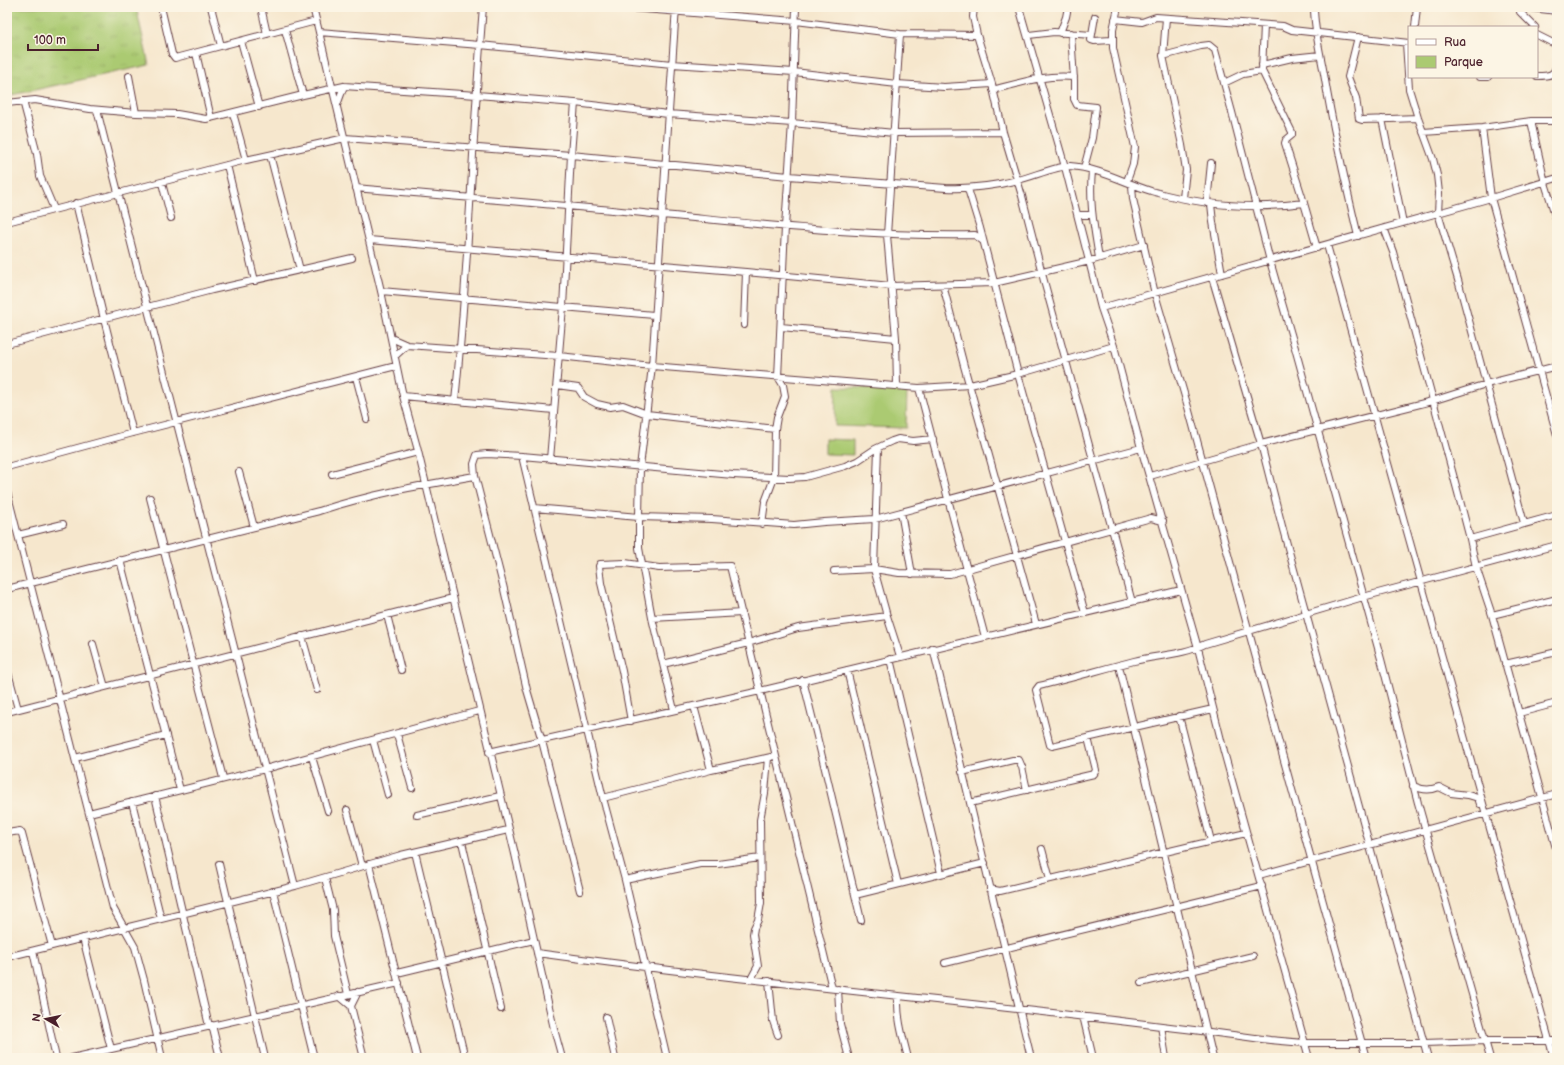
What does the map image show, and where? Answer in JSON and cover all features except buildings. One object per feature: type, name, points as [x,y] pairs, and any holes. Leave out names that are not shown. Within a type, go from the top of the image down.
[{"type":"street","points":[[161,7],[173,57],[175,58],[316,21]]},
{"type":"street","points":[[211,7],[221,46]]},
{"type":"street","points":[[261,7],[267,34]]},
{"type":"street","points":[[313,7],[381,291],[403,396],[426,484],[562,1058]]},
{"type":"street","points":[[455,401],[464,299],[472,148],[483,7]]},
{"type":"street","points":[[618,7],[675,10],[796,21],[900,34],[977,35]]},
{"type":"street","points":[[762,524],[765,502],[774,478],[775,428],[777,417],[785,396],[783,385],[778,377],[785,227],[792,123],[796,7]]},
{"type":"street","points":[[974,7],[973,17],[977,35],[993,87],[1003,132],[1132,602]]},
{"type":"street","points":[[1019,7],[1065,167],[1141,448],[1163,521],[1246,833],[1309,1058]]},
{"type":"street","points":[[1060,33],[1068,7]]},
{"type":"street","points":[[1118,7],[1112,40],[1135,146],[1130,183],[1155,294],[1174,355],[1366,1058]]},
{"type":"street","points":[[1314,7],[1314,24],[1317,31],[1339,157],[1358,236]]},
{"type":"street","points":[[1415,26],[1417,7]]},
{"type":"street","points":[[1520,7],[1520,12],[1534,26]]},
{"type":"street","points":[[1523,7],[1557,11]]},
{"type":"street","points":[[674,710],[652,618],[639,548],[639,516],[640,467],[652,366],[654,315],[666,165],[675,10]]},
{"type":"street","points":[[1095,17],[1091,35],[1092,41],[1112,40]]},
{"type":"street","points":[[1115,20],[1142,22],[1156,17],[1283,26],[1292,30],[1317,31],[1328,34],[1408,43]]},
{"type":"street","points":[[1166,18],[1163,56],[1186,170],[1183,198]]},
{"type":"street","points":[[1264,25],[1262,68],[1292,132],[1292,135],[1285,141],[1285,143],[1317,248]]},
{"type":"street","points":[[285,30],[303,95]]},
{"type":"street","points":[[319,32],[480,45],[672,64],[794,72],[897,84],[944,87],[993,87],[1051,76],[1074,77]]},
{"type":"street","points":[[1028,35],[1045,32],[1091,35]]},
{"type":"street","points":[[1070,33],[1075,103],[1096,107],[1092,138],[1084,168]]},
{"type":"street","points":[[897,386],[896,338],[887,235],[900,34]]},
{"type":"street","points":[[1538,36],[1557,45]]},
{"type":"street","points":[[1358,37],[1348,77],[1356,98],[1359,119],[1418,118]]},
{"type":"street","points":[[241,41],[259,107]]},
{"type":"street","points":[[1163,56],[1201,46],[1211,46],[1215,50],[1257,206],[1270,261],[1381,659],[1413,786],[1427,830],[1490,1058]]},
{"type":"street","points":[[196,53],[211,118]]},
{"type":"street","points":[[1224,83],[1243,74],[1292,58],[1320,55]]},
{"type":"street","points":[[1538,76],[1553,74],[1557,63]]},
{"type":"street","points":[[129,76],[136,113]]},
{"type":"street","points":[[1409,78],[1409,89],[1437,175],[1439,193],[1438,214],[1458,280],[1524,523]]},
{"type":"street","points":[[336,106],[344,86]]},
{"type":"street","points":[[7,103],[36,100],[97,110],[177,114],[198,119],[211,118],[344,86],[477,95],[668,114],[792,123],[894,133],[1003,132]]},
{"type":"street","points":[[23,101],[37,154],[40,176],[54,209]]},
{"type":"street","points":[[550,459],[563,307],[575,104]]},
{"type":"street","points":[[97,110],[295,886]]},
{"type":"street","points":[[233,113],[246,160]]},
{"type":"street","points":[[1382,119],[1403,223]]},
{"type":"street","points":[[1423,132],[1557,121]]},
{"type":"street","points":[[1531,122],[1545,183],[1557,221]]},
{"type":"street","points":[[1482,128],[1491,198],[1557,435]]},
{"type":"street","points":[[7,222],[246,160],[345,138],[571,155],[789,176],[968,189],[1017,180],[1065,167],[1084,168],[1183,198],[1209,203],[1257,206],[1304,203]]},
{"type":"street","points":[[270,155],[300,270]]},
{"type":"street","points":[[1211,163],[1209,203],[1222,274]]},
{"type":"street","points":[[227,165],[255,281]]},
{"type":"street","points":[[1092,171],[1090,198],[1099,258]]},
{"type":"street","points":[[1102,308],[1438,214],[1545,183],[1557,178]]},
{"type":"street","points":[[162,182],[171,218]]},
{"type":"street","points":[[356,188],[887,235],[975,236],[983,241]]},
{"type":"street","points":[[968,189],[980,228],[1064,542],[1085,613]]},
{"type":"street","points":[[76,203],[133,433]]},
{"type":"street","points":[[1078,215],[1092,215]]},
{"type":"street","points":[[975,236],[980,228]]},
{"type":"street","points":[[1384,228],[1397,267],[1470,539],[1476,567],[1492,615],[1557,852]]},
{"type":"street","points":[[369,240],[746,272],[891,286],[994,283],[1090,261],[1144,245]]},
{"type":"street","points":[[1327,245],[1486,812],[1520,940],[1549,1040],[1556,1058]]},
{"type":"street","points":[[7,344],[148,307],[352,258]]},
{"type":"street","points":[[744,326],[746,272]]},
{"type":"street","points":[[1212,277],[1261,444],[1282,526],[1428,1058]]},
{"type":"street","points":[[943,285],[1036,624]]},
{"type":"street","points":[[381,291],[654,315]]},
{"type":"street","points":[[781,327],[896,338]]},
{"type":"street","points":[[391,338],[407,345],[559,356],[652,366],[919,388],[970,385],[1018,374],[1114,346]]},
{"type":"street","points":[[394,356],[407,345]]},
{"type":"street","points":[[7,467],[133,433],[396,366]]},
{"type":"street","points":[[1150,476],[1261,444],[1376,416],[1432,401],[1486,384],[1557,366]]},
{"type":"street","points":[[356,377],[367,419]]},
{"type":"street","points":[[557,385],[578,388],[584,397],[597,404],[610,406],[623,404],[647,414],[775,428]]},
{"type":"street","points":[[919,388],[986,636]]},
{"type":"street","points":[[403,396],[554,410]]},
{"type":"street","points":[[580,892],[542,741],[527,690],[503,585],[475,476],[475,459],[479,454],[522,456],[774,478],[805,477],[845,466],[898,439],[913,441],[932,439]]},
{"type":"street","points":[[878,448],[874,569],[900,656]]},
{"type":"street","points":[[534,508],[639,516],[712,518],[762,524],[794,525],[875,519],[1141,448]]},
{"type":"street","points":[[332,474],[418,452]]},
{"type":"street","points":[[522,456],[603,798],[625,880],[667,1058]]},
{"type":"street","points":[[239,472],[254,527]]},
{"type":"street","points":[[7,589],[206,538],[319,511],[343,503],[426,484],[475,476]]},
{"type":"street","points":[[7,492],[113,908],[135,948],[141,967],[162,1058]]},
{"type":"street","points":[[150,498],[223,778]]},
{"type":"street","points":[[901,512],[912,574]]},
{"type":"street","points":[[834,571],[874,569],[912,574],[950,574],[1151,518],[1160,512]]},
{"type":"street","points":[[1470,539],[1557,515]]},
{"type":"street","points":[[1151,518],[1163,521]]},
{"type":"street","points":[[18,535],[63,524]]},
{"type":"street","points":[[1213,709],[1050,746],[1043,721],[1037,688],[1039,686],[1090,672],[1198,648],[1249,630],[1363,597],[1557,545]]},
{"type":"street","points":[[120,560],[180,790]]},
{"type":"street","points":[[631,721],[598,567],[600,564],[618,563],[659,568],[730,566],[776,756],[835,988],[840,1024],[849,1058]]},
{"type":"street","points":[[490,752],[760,691],[933,648],[1181,590]]},
{"type":"street","points":[[7,712],[453,598]]},
{"type":"street","points":[[1492,615],[1557,599]]},
{"type":"street","points":[[652,618],[742,613]]},
{"type":"street","points":[[387,615],[401,670]]},
{"type":"street","points":[[663,664],[748,643],[802,627],[887,616]]},
{"type":"street","points":[[302,636],[317,690]]},
{"type":"street","points":[[92,644],[105,687]]},
{"type":"street","points":[[933,648],[1031,1058]]},
{"type":"street","points":[[1505,664],[1557,652]]},
{"type":"street","points":[[890,659],[941,873]]},
{"type":"street","points":[[1119,666],[1213,1058]]},
{"type":"street","points":[[7,669],[18,709]]},
{"type":"street","points":[[847,670],[898,884]]},
{"type":"street","points":[[803,680],[856,894],[861,920]]},
{"type":"street","points":[[1519,713],[1557,703]]},
{"type":"street","points":[[694,706],[711,770]]},
{"type":"street","points":[[89,813],[223,778],[265,769],[479,711]]},
{"type":"street","points":[[1179,716],[1211,842]]},
{"type":"street","points":[[396,734],[412,788]]},
{"type":"street","points":[[75,758],[166,735]]},
{"type":"street","points":[[970,803],[1094,774],[1096,770],[1088,738]]},
{"type":"street","points":[[373,740],[388,795]]},
{"type":"street","points":[[312,756],[328,811]]},
{"type":"street","points":[[603,798],[711,770],[776,756]]},
{"type":"street","points":[[768,758],[765,793],[760,820],[760,913],[753,934],[758,966],[766,981],[773,1021],[778,1035]]},
{"type":"street","points":[[962,772],[1013,760],[1019,760],[1027,790]]},
{"type":"street","points":[[1413,786],[1421,790],[1430,790],[1439,787],[1451,793],[1478,798],[1482,810],[1486,812]]},
{"type":"street","points":[[1259,875],[1427,830],[1486,812],[1557,794]]},
{"type":"street","points":[[155,796],[182,913],[220,1058]]},
{"type":"street","points":[[417,815],[500,796]]},
{"type":"street","points":[[132,802],[161,919]]},
{"type":"street","points":[[347,810],[362,866]]},
{"type":"street","points":[[7,957],[295,886],[415,852],[508,830]]},
{"type":"street","points":[[7,833],[20,831],[22,834],[52,946]]},
{"type":"street","points":[[992,897],[1000,891],[1246,833]]},
{"type":"street","points":[[462,842],[501,1009]]},
{"type":"street","points":[[1042,849],[1050,879]]},
{"type":"street","points":[[415,852],[465,1058]]},
{"type":"street","points":[[625,880],[700,864],[718,864],[760,858]]},
{"type":"street","points":[[856,894],[985,862]]},
{"type":"street","points":[[219,864],[265,1058]]},
{"type":"street","points":[[370,864],[417,1058]]},
{"type":"street","points":[[325,878],[333,910],[334,936],[348,994]]},
{"type":"street","points":[[945,963],[1262,886]]},
{"type":"street","points":[[990,889],[1000,891]]},
{"type":"street","points":[[273,891],[314,1058]]},
{"type":"street","points":[[83,938],[111,1049]]},
{"type":"street","points":[[397,973],[534,940]]},
{"type":"street","points":[[33,951],[56,1058]]},
{"type":"street","points":[[537,953],[835,988],[898,997],[1083,1016],[1304,1043],[1557,1041]]},
{"type":"street","points":[[1141,983],[1253,956]]},
{"type":"street","points":[[751,979],[758,966]]},
{"type":"street","points":[[72,1058],[399,983]]},
{"type":"street","points":[[351,1006],[358,992]]},
{"type":"street","points":[[339,996],[351,1006],[364,1058]]},
{"type":"street","points":[[898,997],[897,1007],[899,1022],[908,1058]]},
{"type":"street","points":[[1083,1016],[1093,1058]]},
{"type":"street","points":[[606,1018],[615,1058]]},
{"type":"street","points":[[1161,1026],[1166,1058]]},
{"type":"street","points":[[104,1050],[106,1058]]},
{"type":"street","points":[[7,1053],[8,1058]]},
{"type":"green space","points":[[7,7],[136,7],[149,65],[7,96]]},
{"type":"green space","points":[[836,387],[907,389],[906,428],[835,426]]},
{"type":"green space","points":[[825,439],[853,440],[853,455],[825,454]]}]
